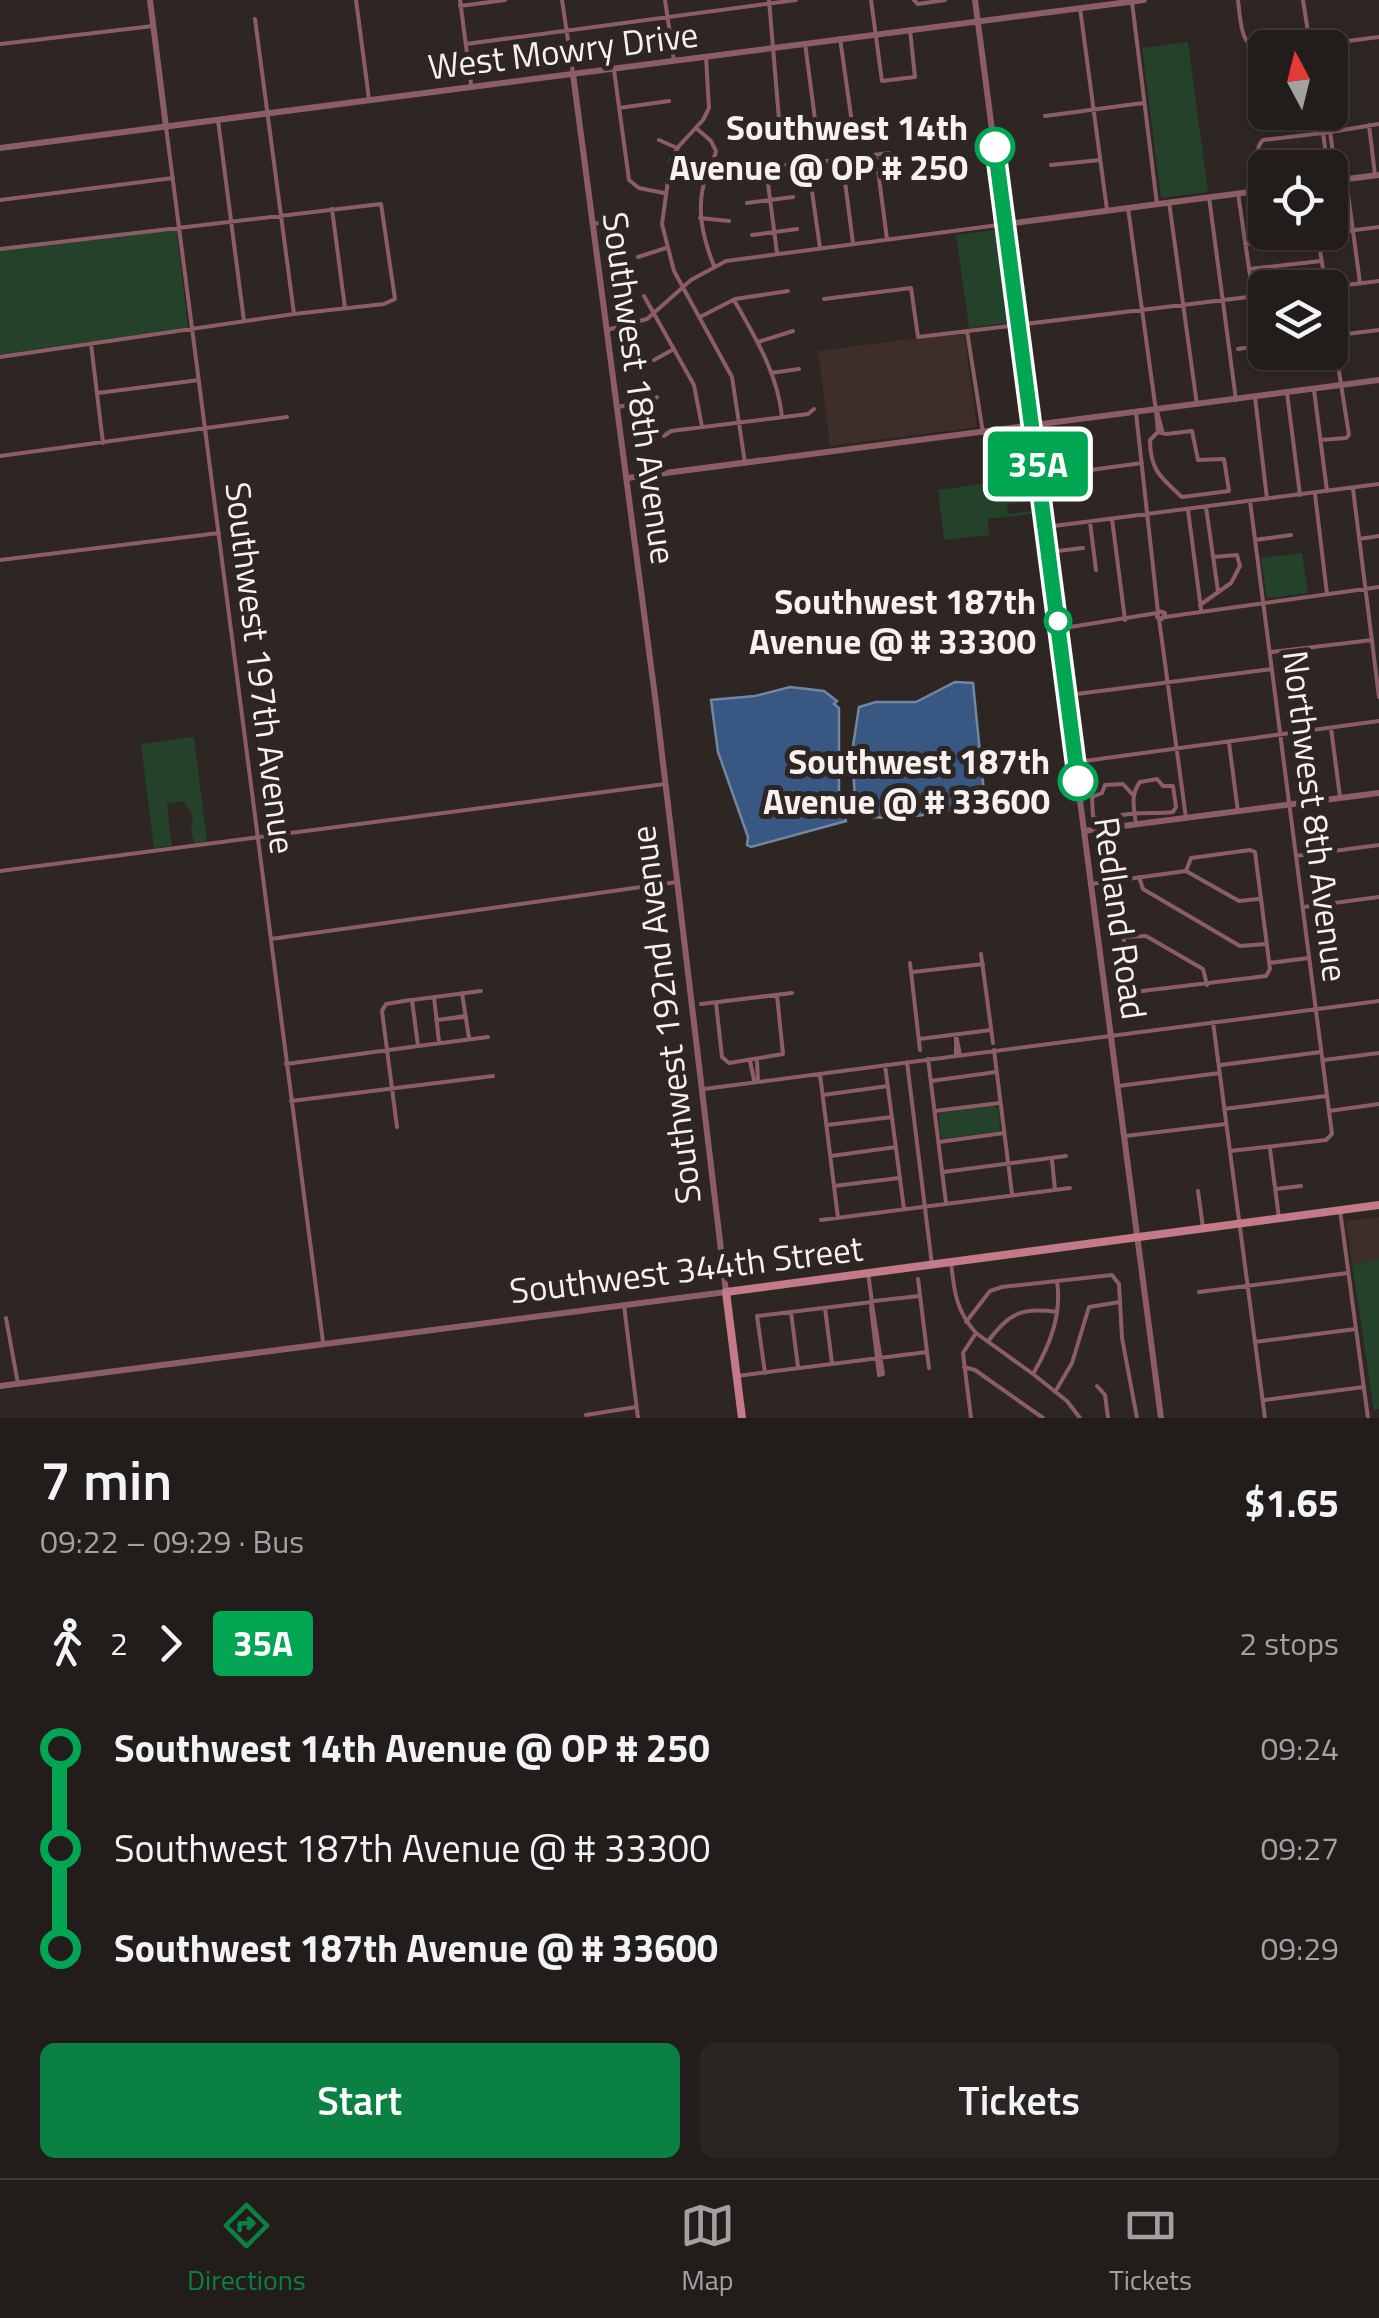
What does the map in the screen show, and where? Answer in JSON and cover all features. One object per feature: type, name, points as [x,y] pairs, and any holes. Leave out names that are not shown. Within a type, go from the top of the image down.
[{"type":"main road","name":"Southwest 344th Street","points":[[726,1292],[1379,1206]]},
{"type":"main road","name":"Southwest 192nd Avenue","points":[[726,1292],[742,1418]]},
{"type":"street","name":"Southwest 197th Avenue","points":[[150,0],[323,1343]]},
{"type":"street","points":[[356,0],[369,100]]},
{"type":"street","points":[[472,87],[460,3],[505,0]]},
{"type":"street","name":"Southwest 18th Avenue","points":[[562,0],[666,784]]},
{"type":"street","points":[[666,0],[674,61]]},
{"type":"street","points":[[466,44],[796,0]]},
{"type":"street","points":[[871,0],[882,81],[915,77],[910,30]]},
{"type":"street","points":[[914,0],[918,4],[945,0]]},
{"type":"street","name":"Redland Road","points":[[975,0],[1161,1418]]},
{"type":"street","name":"West Mowry Drive","points":[[0,148],[1144,0]]},
{"type":"street","points":[[1238,0],[1248,45]]},
{"type":"street","points":[[1303,0],[1308,30]]},
{"type":"street","points":[[769,2],[780,131]]},
{"type":"street","points":[[1132,2],[1157,204]]},
{"type":"street","points":[[1080,8],[1107,210]]},
{"type":"street","points":[[255,19],[294,314]]},
{"type":"street","points":[[1,44],[153,26]]},
{"type":"street","points":[[1348,41],[1379,37]]},
{"type":"street","points":[[840,38],[852,123]]},
{"type":"street","points":[[805,43],[816,127]]},
{"type":"street","points":[[706,56],[710,103],[705,117],[677,148],[669,164],[662,220],[666,248],[682,286],[731,373],[745,463]]},
{"type":"street","points":[[614,68],[632,184],[664,192]]},
{"type":"street","points":[[619,108],[669,102]]},
{"type":"street","points":[[1045,116],[1143,103]]},
{"type":"street","points":[[763,133],[886,118]]},
{"type":"street","points":[[218,120],[244,322]]},
{"type":"street","points":[[1258,150],[1260,141],[1379,124]]},
{"type":"street","points":[[1348,179],[1377,175],[1369,125]]},
{"type":"street","points":[[696,128],[716,151],[705,179],[700,218],[714,266]]},
{"type":"street","points":[[1327,132],[1328,150]]},
{"type":"street","points":[[1327,132],[1331,150]]},
{"type":"street","points":[[659,140],[677,148]]},
{"type":"street","points":[[743,171],[889,152]]},
{"type":"street","points":[[876,154],[887,239]]},
{"type":"street","points":[[842,159],[854,244]]},
{"type":"street","points":[[1050,165],[1100,160]]},
{"type":"street","points":[[808,163],[820,248]]},
{"type":"street","points":[[766,168],[777,254]]},
{"type":"street","points":[[0,200],[172,178]]},
{"type":"street","points":[[705,179],[724,182]]},
{"type":"street","points":[[607,330],[636,325],[654,314],[682,286],[714,266],[820,248],[1248,192]]},
{"type":"street","points":[[1238,193],[1249,270],[1320,260]]},
{"type":"street","points":[[747,203],[793,197]]},
{"type":"street","points":[[1208,197],[1236,400]]},
{"type":"street","points":[[1169,202],[1197,405]]},
{"type":"street","points":[[0,249],[377,204],[382,206],[396,299],[0,357]]},
{"type":"street","points":[[1128,208],[1160,432]]},
{"type":"street","points":[[332,209],[344,308]]},
{"type":"street","points":[[1348,213],[1360,283]]},
{"type":"street","points":[[700,218],[730,220]]},
{"type":"street","points":[[593,224],[625,219]]},
{"type":"street","points":[[1348,231],[1379,227]]},
{"type":"street","points":[[752,236],[797,229]]},
{"type":"street","points":[[638,257],[666,248]]},
{"type":"street","points":[[1319,250],[1322,270]]},
{"type":"street","points":[[1348,284],[1379,280]]},
{"type":"street","points":[[824,299],[911,288],[918,337],[1248,297]]},
{"type":"street","points":[[700,318],[734,300],[788,291]]},
{"type":"street","points":[[644,296],[696,389],[702,428]]},
{"type":"street","points":[[734,300],[771,373],[782,417]]},
{"type":"street","points":[[1348,334],[1379,330]]},
{"type":"street","points":[[758,342],[793,331]]},
{"type":"street","points":[[967,331],[982,433]]},
{"type":"street","points":[[91,344],[104,443]]},
{"type":"street","points":[[1238,349],[1248,348]]},
{"type":"street","points":[[654,360],[674,349]]},
{"type":"street","points":[[771,373],[799,369]]},
{"type":"street","points":[[1320,440],[1348,437],[1338,370]]},
{"type":"street","points":[[98,393],[199,380]]},
{"type":"street","points":[[627,478],[1379,381]]},
{"type":"street","points":[[1314,390],[1327,491]]},
{"type":"street","points":[[1287,393],[1300,495]]},
{"type":"street","points":[[617,407],[652,402],[657,397]]},
{"type":"street","points":[[1255,398],[1267,499]]},
{"type":"street","points":[[664,436],[671,431],[808,414],[814,409]]},
{"type":"street","points":[[1136,413],[1186,818]]},
{"type":"street","points":[[0,456],[287,417]]},
{"type":"street","points":[[1160,432],[1192,432],[1198,460],[1224,458],[1228,491],[1182,497],[1153,469],[1150,440],[1160,432]]},
{"type":"street","points":[[1040,476],[1142,464]]},
{"type":"street","points":[[1046,527],[1379,484]]},
{"type":"street","points":[[1353,488],[1379,697]]},
{"type":"street","points":[[1314,493],[1327,594]]},
{"type":"street","name":"Northwest 8th Avenue","points":[[1250,501],[1331,1136],[1270,1146]]},
{"type":"street","points":[[1206,507],[1218,590]]},
{"type":"street","points":[[1188,510],[1201,607]]},
{"type":"street","points":[[1112,519],[1125,620]]},
{"type":"street","points":[[1090,522],[1096,570]]},
{"type":"street","points":[[0,560],[219,533]]},
{"type":"street","points":[[1255,540],[1292,534]]},
{"type":"street","points":[[1359,539],[1379,536]]},
{"type":"street","points":[[1049,552],[1083,548]]},
{"type":"street","points":[[1201,607],[1236,576],[1240,559],[1236,555],[1213,557]]},
{"type":"street","points":[[1058,628],[1379,587]]},
{"type":"street","points":[[1271,652],[1372,640]]},
{"type":"street","points":[[1067,696],[1272,669]]},
{"type":"street","points":[[1076,762],[1379,721]]},
{"type":"street","points":[[1331,728],[1340,798]]},
{"type":"street","points":[[1230,743],[1238,812]]},
{"type":"street","points":[[1132,794],[1140,782],[1159,779],[1162,786],[1173,786],[1176,808],[1172,812],[1135,814],[1096,820],[1091,798],[1102,793],[1106,785],[1123,784],[1132,794],[1135,814],[1136,824]]},
{"type":"street","points":[[0,871],[666,784]]},
{"type":"street","name":"Southwest 192nd Avenue","points":[[666,784],[726,1292]]},
{"type":"street","points":[[1084,830],[1379,793]]},
{"type":"street","points":[[1296,856],[1379,845]]},
{"type":"street","points":[[1116,880],[1134,992],[1268,975],[1255,852],[1191,858],[1186,871]]},
{"type":"street","points":[[1091,884],[1186,871],[1237,900],[1260,899]]},
{"type":"street","points":[[1140,877],[1143,889],[1237,944],[1266,944]]},
{"type":"street","points":[[270,939],[677,882]]},
{"type":"street","points":[[1302,907],[1379,897]]},
{"type":"street","points":[[1124,937],[1146,936],[1203,969],[1207,984]]},
{"type":"street","points":[[981,954],[1012,1195]]},
{"type":"street","points":[[1269,963],[1309,958]]},
{"type":"street","points":[[910,962],[920,1050]]},
{"type":"street","points":[[911,973],[982,964]]},
{"type":"street","points":[[397,1127],[383,1006],[481,991]]},
{"type":"street","points":[[462,994],[469,1040]]},
{"type":"street","points":[[700,1004],[792,994]]},
{"type":"street","points":[[716,1002],[724,1060],[757,1060],[776,1057],[784,1050],[777,995]]},
{"type":"street","points":[[434,998],[440,1044]]},
{"type":"street","points":[[412,1000],[418,1046]]},
{"type":"street","points":[[702,1089],[993,1047],[1379,1001]]},
{"type":"street","points":[[438,1020],[464,1016]]},
{"type":"street","points":[[1213,1022],[1264,1418]]},
{"type":"street","points":[[919,1039],[991,1030]]},
{"type":"street","points":[[956,1034],[958,1055]]},
{"type":"street","points":[[286,1064],[488,1037]]},
{"type":"street","points":[[1118,1086],[1321,1052]]},
{"type":"street","points":[[1322,1060],[1379,1053]]},
{"type":"street","points":[[928,1059],[946,1204]]},
{"type":"street","points":[[750,1060],[756,1082]]},
{"type":"street","points":[[756,1082],[757,1060]]},
{"type":"street","points":[[907,1062],[932,1264]]},
{"type":"street","points":[[886,1065],[904,1209]]},
{"type":"street","points":[[751,1070],[758,1068]]},
{"type":"street","points":[[931,1080],[996,1072]]},
{"type":"street","points":[[820,1074],[838,1218]]},
{"type":"street","points":[[291,1102],[493,1076]]},
{"type":"street","points":[[822,1095],[888,1086]]},
{"type":"street","points":[[1224,1109],[1326,1096]]},
{"type":"street","points":[[935,1111],[1000,1102]]},
{"type":"street","points":[[1328,1111],[1379,1104]]},
{"type":"street","points":[[826,1125],[892,1117]]},
{"type":"street","points":[[1125,1136],[1226,1124]]},
{"type":"street","points":[[939,1142],[1004,1133]]},
{"type":"street","points":[[1230,1152],[1270,1146],[1280,1218]]},
{"type":"street","points":[[830,1156],[896,1148]]},
{"type":"street","points":[[942,1172],[1066,1156]]},
{"type":"street","points":[[1052,1158],[1056,1190]]},
{"type":"street","points":[[834,1186],[900,1178]]},
{"type":"street","points":[[1276,1189],[1301,1186]]},
{"type":"street","points":[[821,1220],[1070,1188]]},
{"type":"street","points":[[1198,1191],[1202,1228]]},
{"type":"street","points":[[1340,1210],[1368,1417],[1379,1415]]},
{"type":"street","points":[[951,1262],[956,1304],[966,1322],[1055,1392],[1080,1418]]},
{"type":"street","points":[[868,1273],[879,1358]]},
{"type":"street","points":[[1199,1292],[1348,1273]]},
{"type":"street","points":[[966,1322],[990,1291],[1112,1275],[1119,1284],[1122,1338],[1136,1418]]},
{"type":"street","points":[[918,1279],[929,1368]]},
{"type":"street","points":[[1033,1374],[1047,1350],[1057,1312],[1057,1282]]},
{"type":"street","name":"Southwest 344th Street","points":[[0,1386],[726,1292]]},
{"type":"street","points":[[765,1372],[758,1316],[920,1296]]},
{"type":"street","points":[[1055,1392],[1072,1363],[1089,1307],[1120,1302]]},
{"type":"street","points":[[624,1306],[638,1418]]},
{"type":"street","points":[[825,1308],[832,1364]]},
{"type":"street","points":[[791,1312],[798,1368]]},
{"type":"street","points":[[988,1342],[1003,1320],[1012,1315],[1057,1312]]},
{"type":"street","points":[[6,1318],[18,1384]]},
{"type":"street","points":[[1254,1342],[1356,1329]]},
{"type":"street","points":[[971,1418],[963,1353],[976,1333]]},
{"type":"street","points":[[736,1376],[927,1352]]},
{"type":"street","points":[[964,1367],[975,1370],[1043,1418]]},
{"type":"street","points":[[1097,1386],[1105,1395],[1108,1418]]},
{"type":"street","points":[[1262,1400],[1364,1387]]},
{"type":"street","points":[[586,1414],[636,1407]]},
{"type":"shaded area","points":[[964,332],[977,427],[830,446],[818,351]]},
{"type":"shaded area","points":[[1379,1217],[1379,1260],[1352,1264],[1346,1221]]},
{"type":"green space","points":[[1188,42],[1208,192],[1161,198],[1142,48]]},
{"type":"green space","points":[[173,228],[177,231],[188,328],[0,355],[0,250]]},
{"type":"green space","points":[[1000,229],[1013,322],[969,328],[956,235]]},
{"type":"green space","points":[[1028,435],[1031,465],[1009,468],[1006,436]]},
{"type":"green space","points":[[983,484],[990,488],[992,502],[1023,498],[1024,502],[1007,505],[1008,514],[1031,511],[1031,505],[1037,504],[1038,513],[988,519],[989,535],[944,540],[938,490]]},
{"type":"green space","points":[[1302,553],[1308,593],[1267,598],[1261,558]]},
{"type":"green space","points":[[194,737],[207,842],[194,843],[193,815],[183,801],[167,804],[172,846],[154,848],[141,744]]},
{"type":"green space","points":[[994,1105],[999,1109],[1000,1131],[944,1139],[940,1136],[939,1113]]},
{"type":"green space","points":[[1379,1260],[1379,1409],[1374,1410],[1352,1264]]},
{"type":"water","points":[[955,682],[973,683],[985,802],[905,817],[856,815],[852,752],[859,707],[876,702],[916,702]]},
{"type":"water","points":[[790,687],[824,691],[837,701],[834,704],[839,708],[839,795],[846,821],[751,847],[747,845],[748,837],[718,752],[711,700],[755,696]]},
{"type":"bus line","name":"35A","points":[[995,147],[1078,781]]},
{"type":"place","name":"Southwest 14th Avenue @ OP # 250","points":[[995,147]]},
{"type":"place","name":"Southwest 187th Avenue @ # 33300","points":[[1058,621]]},
{"type":"place","name":"Southwest 187th Avenue @ # 33600","points":[[1078,781]]}]
